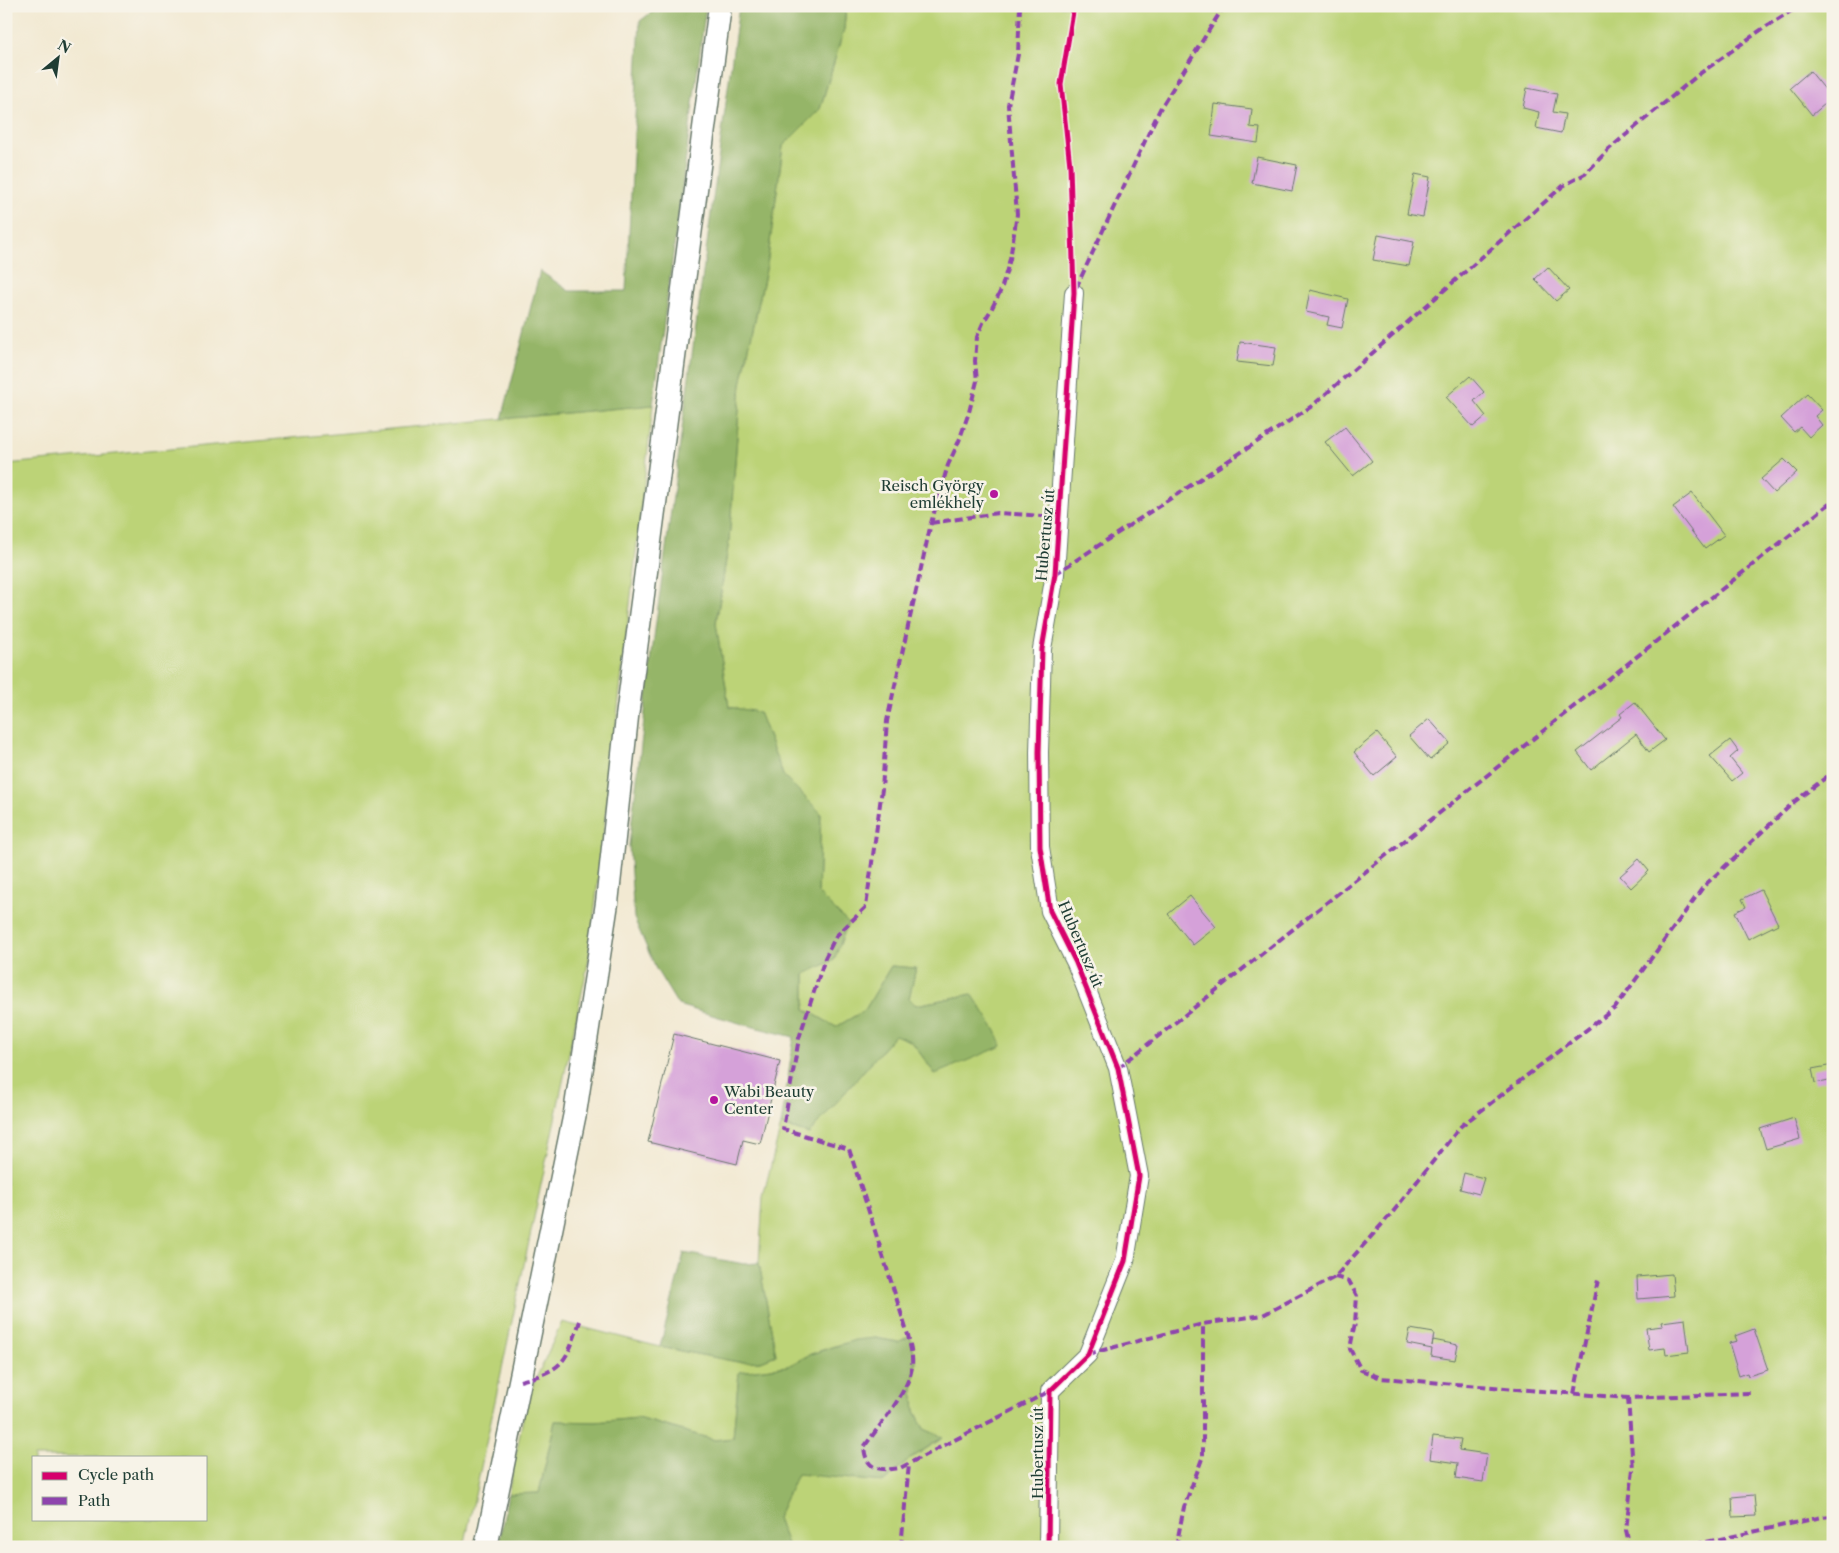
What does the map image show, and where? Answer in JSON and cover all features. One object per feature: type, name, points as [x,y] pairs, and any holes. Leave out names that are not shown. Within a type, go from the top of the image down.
[{"type":"main road","points":[[486,1547],[575,1112],[606,912],[627,717],[720,6]]},
{"type":"street","name":"Hubertusz út","points":[[1048,1547],[1050,1391],[1088,1354],[1125,1261],[1139,1176],[1118,1068],[1076,963],[1050,911],[1040,847],[1039,752],[1042,650],[1055,574],[1074,293]]},
{"type":"green space","points":[[660,6],[706,6],[653,405],[502,419],[540,271],[569,291],[626,291],[640,21]]},
{"type":"green space","points":[[739,6],[846,6],[844,29],[820,109],[783,146],[767,265],[741,384],[729,541],[716,623],[729,707],[759,712],[783,775],[821,813],[818,893],[848,923],[834,960],[805,974],[805,1009],[836,1027],[865,1010],[891,966],[916,968],[909,999],[916,1005],[972,994],[996,1031],[1002,1046],[935,1074],[912,1042],[895,1035],[809,1134],[781,1125],[794,1037],[678,1005],[656,969],[634,918],[629,845],[654,637]]},
{"type":"green space","points":[[846,6],[1833,6],[1833,1547],[788,1547],[777,1518],[797,1473],[884,1482],[910,1459],[943,1438],[924,1429],[915,1411],[913,1389],[916,1361],[910,1336],[898,1342],[875,1338],[834,1346],[811,1354],[788,1366],[739,1372],[733,1438],[715,1440],[638,1418],[596,1422],[555,1421],[539,1493],[508,1494],[527,1398],[562,1322],[660,1347],[738,1362],[761,1361],[776,1355],[759,1263],[763,1197],[781,1125],[809,1134],[895,1034],[912,1042],[935,1074],[972,994],[916,1005],[908,999],[916,968],[891,966],[865,1010],[836,1027],[805,1009],[805,974],[834,960],[848,923],[818,893],[821,813],[783,775],[759,713],[729,707],[716,624],[729,541],[741,384],[767,265],[783,146],[820,109],[844,29]]},
{"type":"green space","points":[[653,405],[589,959],[464,1547],[6,1547],[6,464]]},
{"type":"green space","points":[[684,1253],[744,1264],[759,1263],[776,1355],[761,1361],[738,1362],[660,1347]]},
{"type":"green space","points":[[910,1336],[916,1361],[913,1389],[915,1411],[924,1429],[943,1437],[910,1459],[884,1482],[797,1474],[777,1518],[788,1547],[498,1547],[508,1494],[539,1493],[555,1421],[596,1422],[638,1418],[715,1440],[733,1438],[739,1372],[788,1366],[811,1354],[855,1340],[875,1338],[898,1342]]},
{"type":"building","points":[[1810,71],[1832,98],[1812,115],[1790,88]]},
{"type":"building","points":[[1527,88],[1557,94],[1553,112],[1565,114],[1561,133],[1536,128],[1539,112],[1523,108]]},
{"type":"building","points":[[1215,104],[1252,109],[1250,127],[1260,128],[1258,143],[1211,136]]},
{"type":"building","points":[[1257,157],[1297,165],[1292,191],[1252,183]]},
{"type":"building","points":[[1415,174],[1430,177],[1423,217],[1407,214]]},
{"type":"building","points":[[1378,235],[1414,242],[1409,266],[1373,260]]},
{"type":"building","points":[[1548,267],[1569,290],[1556,301],[1535,279]]},
{"type":"building","points":[[1310,290],[1348,299],[1342,328],[1327,325],[1329,317],[1306,312]]},
{"type":"building","points":[[1240,342],[1276,347],[1273,366],[1237,362]]},
{"type":"building","points":[[1470,376],[1484,392],[1474,401],[1486,416],[1473,427],[1446,397]]},
{"type":"building","points":[[1807,394],[1822,410],[1815,416],[1822,425],[1809,437],[1800,427],[1794,432],[1781,418]]},
{"type":"building","points":[[1345,427],[1372,461],[1353,476],[1325,442]]},
{"type":"building","points":[[1784,459],[1797,472],[1774,493],[1761,479]]},
{"type":"building","points":[[1692,493],[1724,535],[1705,549],[1673,507]]},
{"type":"building","points":[[1635,702],[1665,740],[1649,752],[1636,734],[1591,770],[1577,752],[1622,717],[1620,714]]},
{"type":"building","points":[[1429,719],[1450,743],[1430,760],[1409,736]]},
{"type":"building","points":[[1377,733],[1397,757],[1374,776],[1354,752]]},
{"type":"building","points":[[1730,740],[1738,751],[1730,758],[1742,773],[1732,781],[1710,756]]},
{"type":"building","points":[[1639,859],[1649,871],[1631,888],[1620,876]]},
{"type":"building","points":[[1761,890],[1778,924],[1748,939],[1735,912],[1746,907],[1742,899]]},
{"type":"building","points":[[1190,896],[1216,927],[1193,945],[1168,914]]},
{"type":"building","name":"Wabi Beauty Center","points":[[674,1034],[780,1061],[760,1144],[743,1140],[737,1164],[648,1142]]},
{"type":"building","points":[[1833,1065],[1833,1079],[1815,1083],[1812,1069]]},
{"type":"building","points":[[1794,1118],[1800,1139],[1766,1149],[1760,1129]]},
{"type":"building","points":[[1464,1173],[1484,1178],[1479,1194],[1460,1189]]},
{"type":"building","points":[[1672,1274],[1674,1296],[1638,1299],[1637,1277]]},
{"type":"building","points":[[1685,1319],[1689,1352],[1666,1355],[1665,1348],[1649,1350],[1646,1328],[1663,1326],[1662,1322]]},
{"type":"building","points":[[1410,1329],[1434,1333],[1432,1346],[1433,1340],[1458,1345],[1455,1360],[1431,1356],[1432,1349],[1407,1344]]},
{"type":"building","points":[[1754,1329],[1768,1370],[1748,1376],[1747,1373],[1739,1376],[1729,1343],[1737,1341],[1735,1336]]},
{"type":"building","points":[[1433,1436],[1461,1439],[1459,1450],[1487,1454],[1483,1482],[1456,1478],[1458,1463],[1430,1459]]},
{"type":"building","points":[[1754,1495],[1756,1516],[1733,1517],[1732,1497]]},
{"type":"marked path","points":[[1020,6],[1018,54],[1008,105],[1017,214],[1010,259],[1001,290],[977,337],[975,361],[977,381],[969,412],[948,465],[931,523],[887,721],[882,789],[866,907],[836,936],[825,958],[799,1038],[783,1129],[849,1149],[908,1335],[912,1358],[910,1376],[900,1397],[864,1447],[865,1455],[871,1465],[880,1469],[900,1468],[1050,1391]]},
{"type":"marked path","points":[[1076,288],[1160,109],[1224,6]]},
{"type":"marked path","points":[[1055,574],[1312,406],[1563,186],[1585,174],[1609,149],[1698,75],[1765,27],[1799,6]]},
{"type":"marked path","points":[[1118,1068],[1833,501]]},
{"type":"marked path","points":[[931,523],[998,513],[1059,517]]},
{"type":"marked path","points":[[1088,1354],[1203,1324],[1263,1315],[1335,1277],[1392,1213],[1461,1126],[1615,1008],[1704,886],[1794,802],[1833,772]]},
{"type":"marked path","points":[[1335,1277],[1349,1281],[1357,1296],[1355,1323],[1350,1349],[1361,1370],[1381,1378],[1628,1398],[1750,1393]]},
{"type":"marked path","points":[[1574,1394],[1598,1280]]},
{"type":"marked path","points":[[520,1381],[546,1373],[561,1363],[571,1347],[580,1321]]},
{"type":"marked path","points":[[1176,1547],[1184,1507],[1203,1456],[1203,1324]]},
{"type":"marked path","points":[[1628,1398],[1633,1469],[1626,1530],[1630,1547]]},
{"type":"marked path","points":[[901,1547],[909,1464]]},
{"type":"marked path","points":[[1683,1547],[1833,1516]]},
{"type":"cycle path","points":[[1048,1547],[1050,1391],[1088,1354],[1125,1261],[1139,1176],[1118,1068],[1076,963],[1050,911],[1040,847],[1039,752],[1042,649],[1055,574],[1074,293],[1070,166],[1061,84],[1074,6]]},
{"type":"place","name":"Reisch György emlékhely","points":[[994,494]]},
{"type":"place","name":"Wabi Beauty Center","points":[[714,1100]]}]
